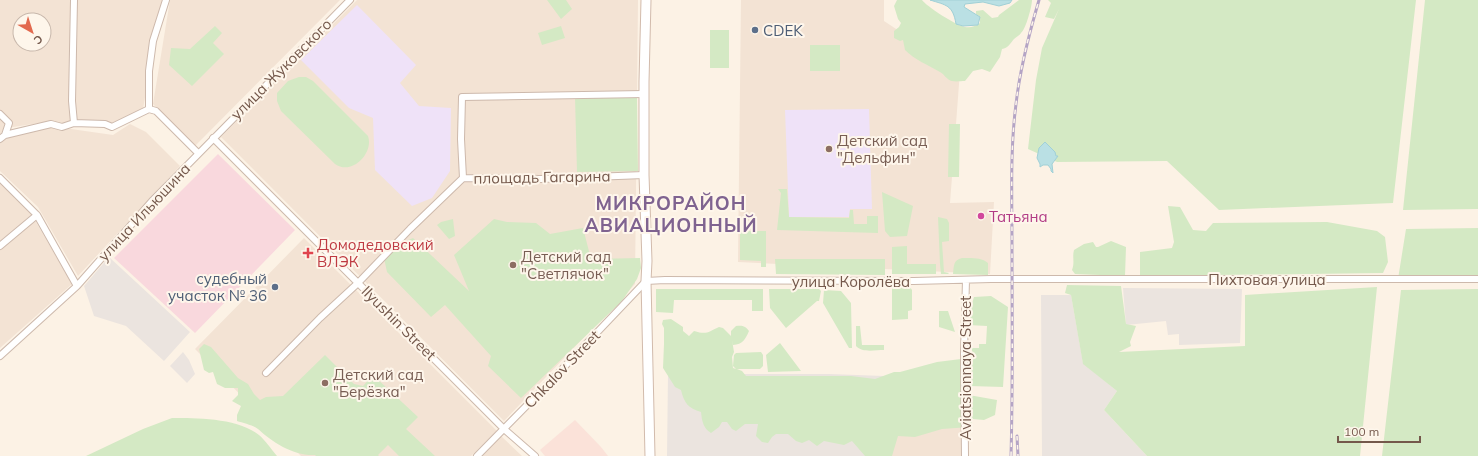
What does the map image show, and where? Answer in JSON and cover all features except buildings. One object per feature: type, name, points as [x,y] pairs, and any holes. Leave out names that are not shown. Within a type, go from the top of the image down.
[{"type":"main road","points":[[646,0],[644,176],[650,456]]},
{"type":"street","points":[[74,0],[72,101],[74,123]]},
{"type":"street","points":[[150,109],[149,71],[153,41],[166,0]]},
{"type":"street","name":"улица Жуковского","points":[[213,138],[350,0]]},
{"type":"street","name":"площадь Гагарина","points":[[644,94],[462,97],[461,139],[463,178],[540,179],[644,176]]},
{"type":"street","points":[[3,137],[51,124],[62,127],[74,123],[105,124],[112,127],[150,109],[156,111],[198,153]]},
{"type":"street","points":[[0,114],[9,122],[3,137]]},
{"type":"street","name":"улица Ильюшина","points":[[0,356],[77,286],[153,200],[213,138]]},
{"type":"street","name":"Ilyushin Street","points":[[213,138],[504,429],[535,456]]},
{"type":"street","points":[[0,178],[37,215],[77,286]]},
{"type":"street","points":[[266,373],[463,178]]},
{"type":"street","points":[[0,246],[37,215]]},
{"type":"street","name":"улица Королёва","points":[[646,281],[914,281],[1056,279]]},
{"type":"street","name":"Пихтовая улица","points":[[1056,279],[1478,279]]},
{"type":"street","name":"Aviatsionnaya Street","points":[[965,456],[964,353],[966,280]]},
{"type":"street","name":"Chkalov Street","points":[[477,456],[646,281]]},
{"type":"shaded area","points":[[0,0],[162,0],[143,109],[113,123],[63,124],[52,121],[7,128],[0,134]]},
{"type":"shaded area","points":[[170,0],[340,0],[195,146],[153,104]]},
{"type":"shaded area","points":[[357,0],[638,0],[635,284],[504,421],[221,137]]},
{"type":"shaded area","points":[[741,0],[884,0],[884,21],[960,71],[950,203],[994,202],[990,274],[738,262]]},
{"type":"shaded area","points":[[357,5],[416,65],[400,83],[419,106],[451,108],[450,171],[432,198],[412,206],[375,170],[373,118],[349,108],[301,60]]},
{"type":"shaded area","name":"Детский сад \"Дельфин\"","points":[[869,109],[872,209],[850,209],[849,217],[789,217],[785,110]]},
{"type":"shaded area","points":[[130,124],[146,132],[180,166],[78,276],[38,207],[0,171],[0,141],[10,136],[50,126],[113,135]]},
{"type":"shaded area","points":[[218,154],[295,230],[195,333],[114,258]]},
{"type":"shaded area","points":[[0,181],[29,210],[72,284],[0,348]]},
{"type":"shaded area","points":[[304,238],[497,431],[471,456],[301,456],[195,349]]},
{"type":"shaded area","points":[[109,257],[190,332],[164,361],[126,326],[94,316],[84,286]]},
{"type":"shaded area","points":[[1123,288],[1242,289],[1240,343],[1179,345],[1179,334],[1168,335],[1166,321],[1126,325]]},
{"type":"shaded area","points":[[1041,295],[1071,295],[1083,363],[1117,391],[1104,410],[1147,456],[1042,456]]},
{"type":"shaded area","points":[[183,352],[189,360],[195,374],[187,383],[170,366]]},
{"type":"shaded area","points":[[961,370],[961,456],[891,456],[892,394]]},
{"type":"shaded area","points":[[668,374],[829,374],[884,376],[884,456],[667,456]]},
{"type":"shaded area","points":[[575,420],[608,456],[545,456],[540,450]]},
{"type":"shaded area","points":[[501,436],[522,456],[482,456]]},
{"type":"green space","points":[[547,0],[566,0],[572,9],[561,19]]},
{"type":"green space","points":[[897,0],[922,0],[929,7],[949,20],[961,26],[967,27],[980,23],[980,17],[976,14],[976,11],[983,10],[992,18],[998,17],[1019,0],[1032,0],[1023,31],[1007,47],[1002,49],[1000,57],[990,72],[982,69],[973,71],[965,81],[954,81],[913,57],[905,50],[903,40],[900,41],[894,38],[894,31],[901,23],[898,19],[894,6]]},
{"type":"green space","points":[[1048,0],[1416,0],[1393,203],[1219,210],[1167,161],[1057,162],[1028,149],[1036,80],[1042,48],[1059,9],[1054,19],[1045,17],[1051,3]]},
{"type":"green space","points":[[1425,0],[1478,0],[1478,209],[1403,210]]},
{"type":"green space","points":[[215,26],[222,33],[213,43],[224,54],[192,86],[169,65],[171,48],[190,49]]},
{"type":"green space","points":[[561,26],[565,38],[542,45],[538,33]]},
{"type":"green space","points":[[710,30],[729,30],[729,68],[710,68]]},
{"type":"green space","points":[[810,45],[840,45],[840,71],[810,71]]},
{"type":"green space","points":[[299,77],[306,77],[313,81],[368,136],[368,149],[360,161],[348,167],[342,167],[335,164],[281,111],[277,101],[277,93],[288,81]]},
{"type":"green space","points":[[575,97],[637,98],[638,171],[577,172]]},
{"type":"green space","points":[[949,124],[960,124],[959,177],[948,177]]},
{"type":"green space","points":[[778,189],[787,189],[789,217],[849,218],[850,210],[853,210],[854,224],[867,224],[867,216],[878,216],[878,233],[777,230],[781,193]]},
{"type":"green space","points":[[882,192],[913,206],[907,236],[890,237],[885,231]]},
{"type":"green space","points":[[1168,206],[1180,207],[1193,230],[1206,231],[1213,223],[1327,222],[1377,231],[1385,237],[1388,262],[1383,273],[1140,276],[1140,252],[1172,248],[1174,242]]},
{"type":"green space","points":[[938,217],[947,219],[949,223],[949,241],[942,242],[944,272],[949,273],[948,274],[941,274]]},
{"type":"green space","points":[[453,219],[455,236],[449,239],[437,225],[441,222]]},
{"type":"green space","points":[[494,219],[507,222],[536,223],[550,234],[583,228],[591,259],[640,258],[641,268],[637,279],[622,301],[521,398],[488,366],[491,356],[445,305],[431,317],[387,272],[384,258],[397,245],[413,238],[469,291],[454,255]]},
{"type":"green space","points":[[1478,228],[1478,278],[1398,279],[1406,229]]},
{"type":"green space","points":[[740,231],[766,231],[766,267],[761,267],[761,261],[740,260]]},
{"type":"green space","points":[[1111,241],[1126,247],[1125,276],[1075,274],[1072,270],[1074,250],[1084,244],[1093,242],[1096,247],[1098,247]]},
{"type":"green space","points":[[907,246],[907,264],[936,264],[936,274],[892,274],[892,247]]},
{"type":"green space","points":[[962,258],[976,258],[985,261],[988,263],[988,275],[953,274],[955,262]]},
{"type":"green space","points":[[775,259],[885,259],[885,275],[776,274]]},
{"type":"green space","points":[[1067,285],[1121,286],[1126,324],[1136,326],[1130,342],[1131,346],[1119,352],[1245,346],[1245,295],[1377,287],[1360,456],[1147,456],[1104,410],[1117,391],[1083,364],[1071,295],[1065,293]]},
{"type":"green space","points":[[894,287],[910,287],[912,290],[912,310],[908,311],[908,319],[892,320],[892,289]]},
{"type":"green space","points":[[656,289],[763,289],[763,311],[752,311],[752,300],[674,300],[673,313],[656,312]]},
{"type":"green space","points":[[769,289],[819,289],[821,291],[819,301],[817,301],[786,328],[770,308]]},
{"type":"green space","points":[[1478,289],[1478,456],[1382,456],[1401,290]]},
{"type":"green space","points":[[824,290],[841,291],[851,303],[852,348],[849,348],[823,303]]},
{"type":"green space","points":[[991,296],[1008,307],[1003,387],[969,386],[968,359],[972,355],[972,348],[979,348],[979,344],[986,344],[987,326],[968,325],[970,310],[974,297]]},
{"type":"green space","points":[[939,311],[948,311],[955,332],[939,327]]},
{"type":"green space","points":[[671,319],[683,327],[683,331],[689,336],[694,331],[705,333],[719,327],[723,328],[731,336],[731,331],[736,326],[747,328],[749,331],[743,341],[739,344],[733,345],[732,340],[734,352],[732,357],[733,368],[736,369],[733,366],[734,355],[736,353],[761,352],[763,355],[763,366],[760,369],[737,369],[742,371],[746,376],[851,376],[875,379],[894,372],[900,372],[937,362],[961,359],[963,394],[997,400],[995,415],[984,420],[973,419],[970,427],[942,429],[915,437],[898,436],[892,456],[865,456],[852,441],[844,445],[824,441],[817,446],[809,440],[802,443],[796,441],[788,434],[776,434],[768,443],[762,442],[756,436],[758,424],[745,424],[736,431],[732,429],[727,422],[722,422],[719,427],[711,433],[703,424],[701,412],[693,409],[687,404],[681,390],[675,387],[663,368],[664,328],[662,324],[663,320]]},
{"type":"green space","points":[[856,326],[860,326],[862,345],[884,345],[884,350],[862,350],[856,346]]},
{"type":"green space","points":[[780,343],[801,371],[768,372],[766,355]]},
{"type":"green space","name":"Детский сад \"Берёзка\"","points":[[204,344],[211,347],[238,378],[248,384],[260,400],[266,397],[283,396],[325,355],[354,384],[363,386],[373,375],[418,417],[406,429],[435,456],[399,456],[388,445],[378,455],[379,456],[316,456],[291,451],[276,443],[251,425],[237,421],[237,415],[241,406],[232,401],[238,395],[238,388],[225,388],[217,384],[213,372],[209,373],[204,370],[199,349]]},
{"type":"green space","points":[[172,418],[217,420],[240,425],[259,435],[277,456],[86,456],[143,429]]},
{"type":"water","points":[[930,0],[1012,0],[1010,3],[999,6],[983,2],[965,4],[964,7],[980,17],[978,25],[963,26],[956,24],[951,9]]},
{"type":"water","points":[[1045,142],[1055,152],[1056,156],[1058,156],[1052,164],[1053,173],[1048,165],[1043,165],[1040,167],[1037,158],[1039,148]]},
{"type":"railway","points":[[1011,456],[1012,174],[1014,121],[1022,64],[1039,0]]},
{"type":"railway","points":[[1017,436],[1018,456]]},
{"type":"place","name":"CDEK","points":[[755,30]]},
{"type":"place","name":"Детский сад \"Дельфин\"","points":[[829,149]]},
{"type":"place","name":"Татьяна","points":[[981,216]]},
{"type":"place","name":"Домодедовский ВЛЭК","points":[[308,253]]},
{"type":"place","name":"Детский сад \"Светлячок\"","points":[[513,265]]},
{"type":"place","name":"судебный участок № 36","points":[[275,287]]},
{"type":"place","name":"Детский сад \"Берёзка\"","points":[[325,383]]},
{"type":"district","name":"МИКРОРАЙОН АВИАЦИОННЫЙ","points":[[671,214]]}]
